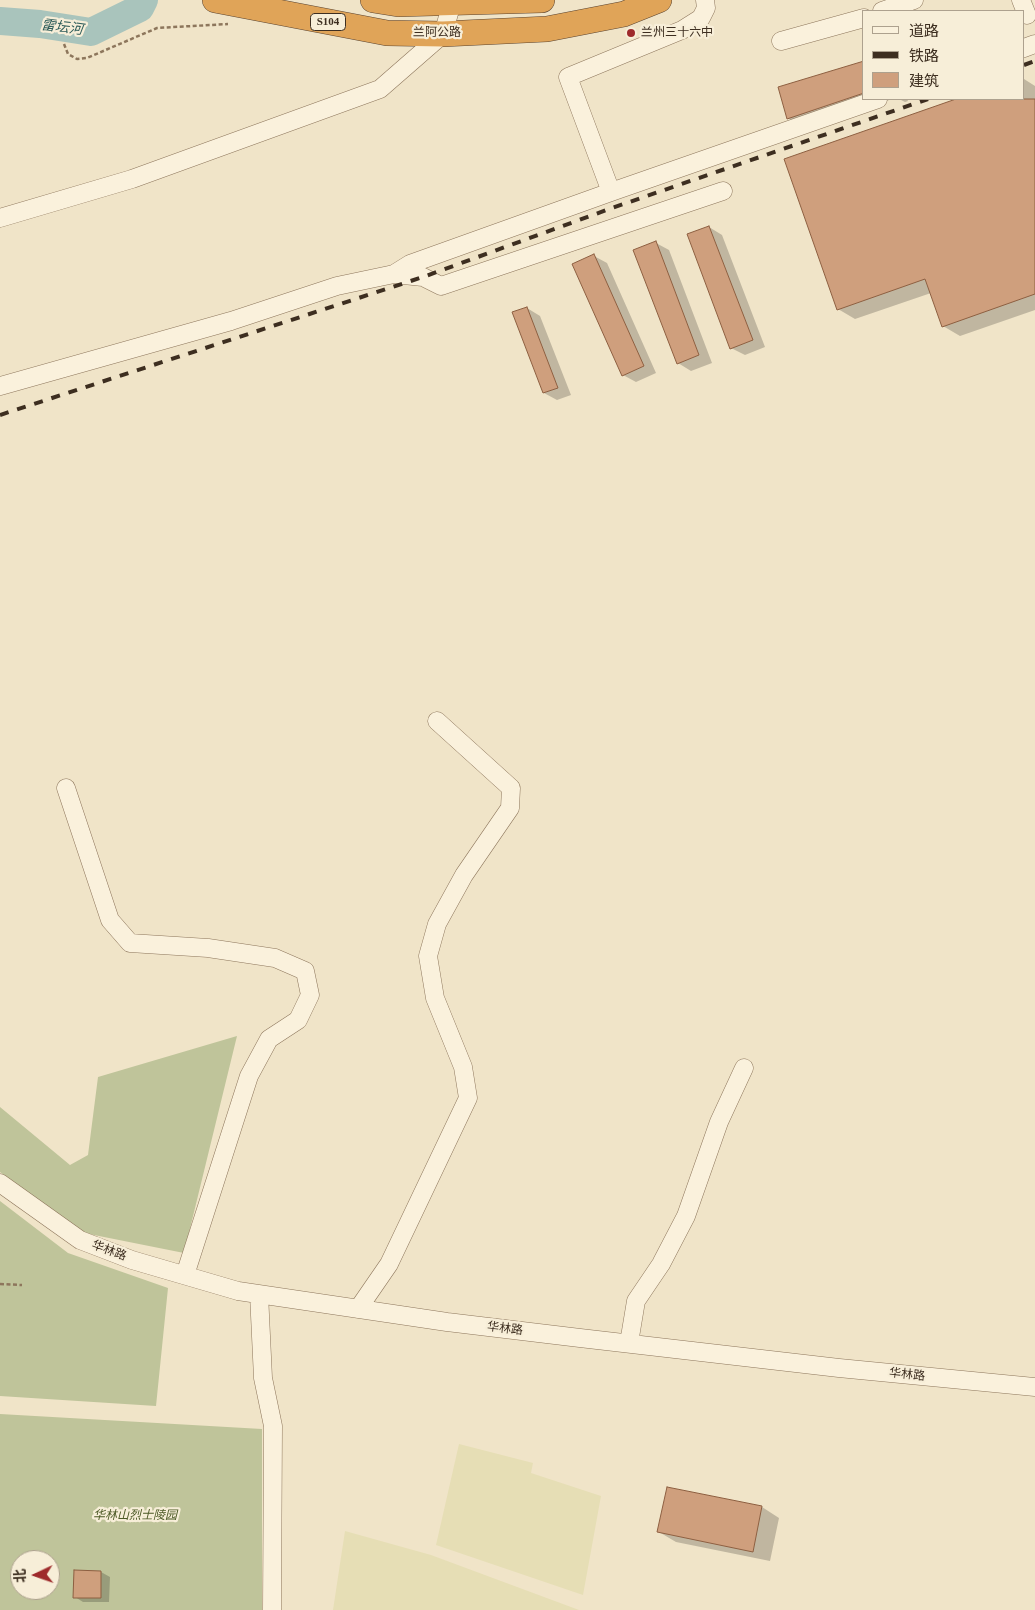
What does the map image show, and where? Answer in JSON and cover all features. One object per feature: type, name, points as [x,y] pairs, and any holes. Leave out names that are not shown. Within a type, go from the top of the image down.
[{"type":"highway","name":"兰阿公路","points":[[215,0],[259,10],[387,33],[443,34],[547,29],[624,14],[659,0]]},
{"type":"highway","points":[[373,0],[398,4],[542,0]]},
{"type":"street","points":[[542,0],[547,29]]},
{"type":"street","points":[[611,192],[568,77],[682,30],[701,18],[706,8],[705,0]]},
{"type":"street","points":[[885,10],[914,0]]},
{"type":"street","points":[[0,218],[132,179],[380,89],[443,34],[452,3]]},
{"type":"street","points":[[781,41],[862,19]]},
{"type":"street","points":[[394,274],[410,264],[875,100]]},
{"type":"street","points":[[0,386],[231,321],[337,286],[394,274],[423,277],[441,286],[724,191]]},
{"type":"street","points":[[358,1309],[389,1264],[468,1098],[463,1068],[435,998],[428,956],[437,924],[464,875],[510,808],[511,788],[437,721]]},
{"type":"street","points":[[66,788],[110,920],[130,943],[208,948],[275,958],[305,971],[310,995],[298,1020],[269,1039],[249,1076],[185,1275]]},
{"type":"street","points":[[629,1344],[636,1302],[661,1264],[686,1216],[719,1122],[744,1068]]},
{"type":"street","name":"华林路","points":[[0,1183],[80,1240],[238,1291],[358,1309],[629,1344],[839,1368],[1035,1387]]},
{"type":"street","points":[[259,1294],[263,1378],[273,1426],[272,1610]]},
{"type":"path","points":[[64,44],[68,54],[77,59],[87,58],[157,28],[226,24],[241,21],[259,10]]},
{"type":"path","points":[[0,1284],[22,1285]]},
{"type":"shaded area","points":[[459,1444],[533,1463],[531,1473],[601,1496],[583,1595],[436,1545]]},
{"type":"shaded area","points":[[345,1531],[431,1555],[579,1610],[333,1610]]},
{"type":"green space","points":[[237,1036],[184,1253],[79,1232],[0,1172],[0,1107],[70,1165],[88,1155],[98,1077]]},
{"type":"green space","points":[[0,1201],[68,1253],[168,1288],[156,1406],[0,1396]]},
{"type":"green space","name":"华林山烈士陵园","points":[[0,1414],[262,1429],[262,1610],[0,1610]]},
{"type":"building","points":[[862,62],[862,94],[787,119],[778,87]]},
{"type":"building","points":[[1035,99],[1035,294],[942,327],[925,279],[837,310],[784,159],[953,100]]},
{"type":"building","points":[[709,226],[753,340],[730,349],[687,234]]},
{"type":"building","points":[[656,241],[699,355],[677,364],[633,250]]},
{"type":"building","points":[[594,254],[644,366],[622,376],[572,264]]},
{"type":"building","points":[[527,307],[558,388],[543,393],[512,312]]},
{"type":"building","points":[[667,1487],[762,1506],[753,1552],[657,1532]]},
{"type":"building","points":[[74,1570],[101,1571],[101,1598],[73,1598]]},
{"type":"waterway","name":"雷坛河","points":[[0,21],[40,24],[91,32],[140,8],[144,0]]},
{"type":"railway","points":[[1025,65],[1035,61]]},
{"type":"railway","points":[[0,415],[423,277],[612,208],[925,100]]},
{"type":"place","name":"兰州三十六中","points":[[631,33]]}]
